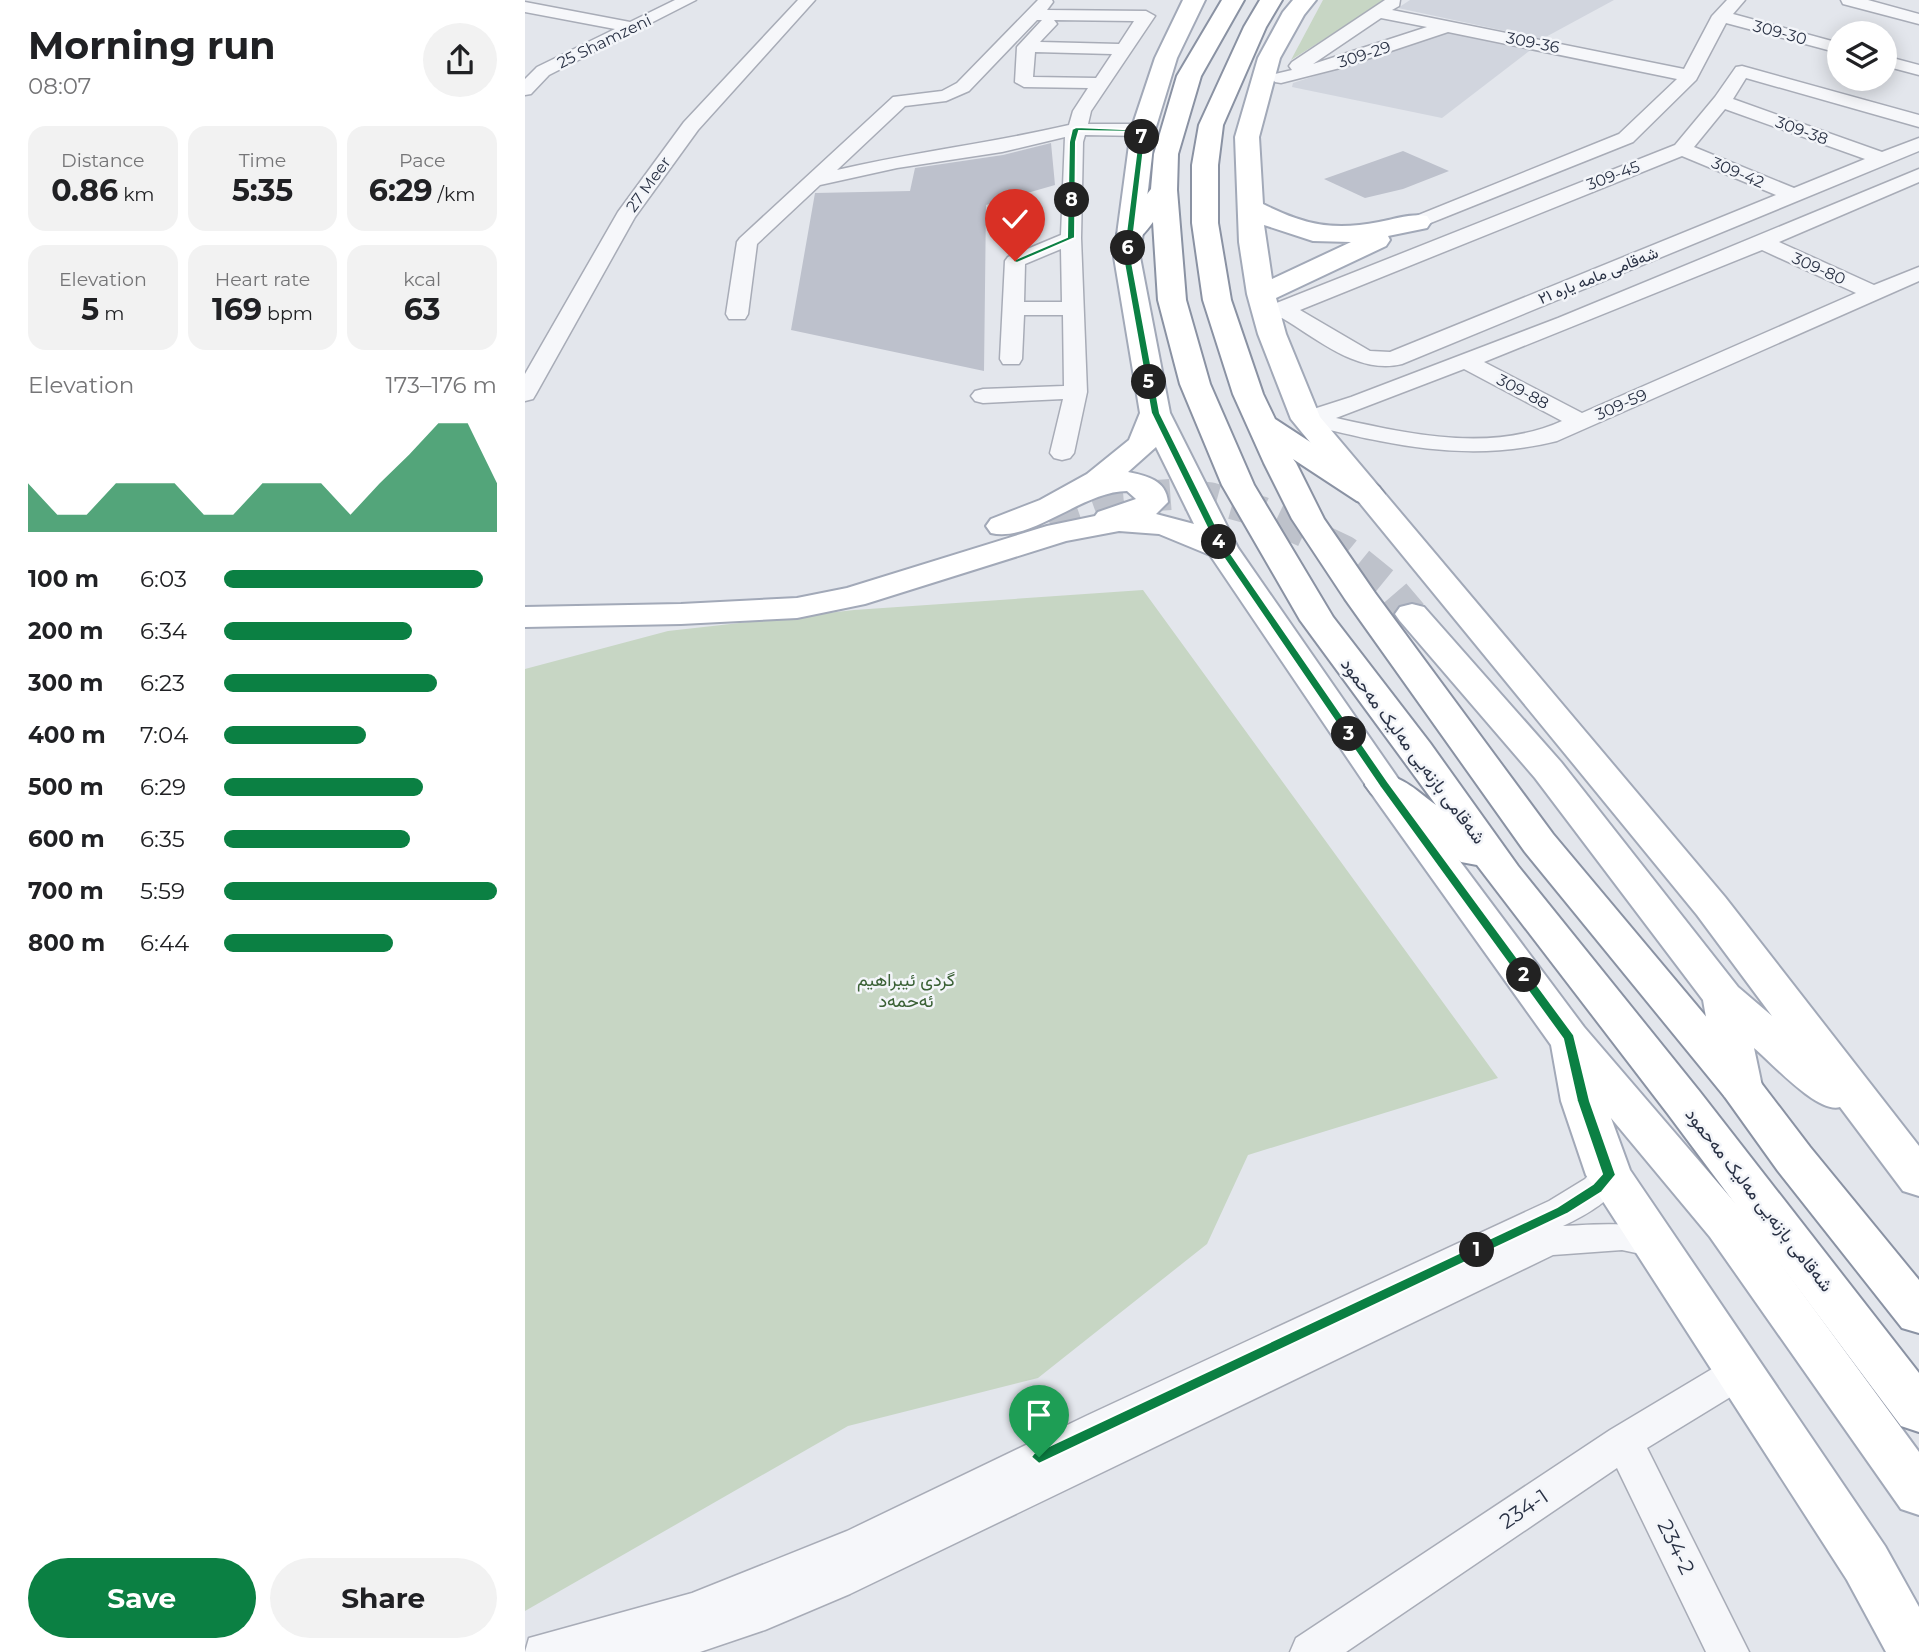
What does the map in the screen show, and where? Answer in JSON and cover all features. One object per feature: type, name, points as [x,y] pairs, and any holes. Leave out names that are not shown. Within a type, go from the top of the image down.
[{"type":"main road","points":[[1305,0],[1294,12],[1242,16],[1175,42],[1165,58],[1143,130],[1127,257],[1155,413],[1222,548],[1384,785],[1569,1038],[1726,1224],[1919,1493]]},
{"type":"main road","points":[[1175,42],[1242,16]]},
{"type":"main road","points":[[1242,16],[1272,82],[1247,137],[1249,207],[1270,306],[1306,419],[1711,906],[1919,1179]]},
{"type":"main road","points":[[1242,16],[1212,125],[1205,166],[1205,223],[1217,300],[1248,394],[1308,519],[1370,610],[1539,843],[1740,1086],[1794,1160],[1919,1314]]},
{"type":"main road","name":"شەقامی بازنەیی مەلیک مەحمود","points":[[1242,16],[1189,76],[1175,114],[1165,154],[1164,190],[1172,300],[1195,384],[1238,485],[1317,620],[1417,751],[1504,875],[1685,1103],[1919,1411]]},
{"type":"main road","points":[[1130,234],[1164,190]]},
{"type":"main road","points":[[1249,207],[1291,229],[1324,235],[1362,234],[1417,222]]},
{"type":"main road","points":[[1270,306],[1417,222]]},
{"type":"main road","points":[[1073,496],[1115,468],[1143,443],[1155,413]]},
{"type":"main road","points":[[1262,424],[1368,494]]},
{"type":"main road","points":[[525,594],[686,591],[794,585],[841,576],[910,556],[1016,521],[1073,496],[1117,481],[1129,480],[1151,492],[1152,502],[1140,510],[853,597],[797,608],[681,614],[525,617]]},
{"type":"main road","points":[[1097,523],[1140,521],[1165,525],[1222,548]]},
{"type":"main road","points":[[525,606],[669,603],[801,594],[956,556],[1050,524]]},
{"type":"main road","points":[[1412,614],[1548,770],[1723,997],[1891,1142]]},
{"type":"main road","points":[[1384,785],[1504,875]]},
{"type":"main road","points":[[1723,997],[1740,1086]]},
{"type":"main road","points":[[1569,1038],[1583,1101],[1609,1175],[1866,1563],[1915,1652]]},
{"type":"street","name":"25 Shamzeni","points":[[525,90],[534,69],[688,0]]},
{"type":"street","name":"27 Meer","points":[[525,394],[625,216],[691,126],[807,0]]},
{"type":"street","points":[[1075,0],[1149,0]]},
{"type":"street","points":[[1272,82],[1397,0]]},
{"type":"street","points":[[1417,222],[1626,138],[1690,76],[1721,16],[1737,0]]},
{"type":"street","points":[[1849,0],[1919,19]]},
{"type":"street","points":[[534,5],[631,27]]},
{"type":"street","points":[[737,314],[747,242],[900,101],[946,96],[959,90],[1028,37],[1051,8],[1146,16],[1100,83],[1079,120],[1073,142],[1071,238],[1076,392],[1062,453]]},
{"type":"street","name":"309-36","points":[[1376,12],[1522,39],[1690,76]]},
{"type":"street","name":"309-30","points":[[1721,16],[1827,45]]},
{"type":"street","name":"309-29","points":[[1272,82],[1447,27]]},
{"type":"street","points":[[1028,37],[1135,32]]},
{"type":"street","points":[[1028,37],[1118,57]]},
{"type":"street","points":[[1028,37],[1024,82],[1100,83]]},
{"type":"street","points":[[1897,64],[1919,70]]},
{"type":"street","name":"309-45","points":[[1270,306],[1453,239],[1682,149],[1722,101],[1742,71],[1919,121]]},
{"type":"street","points":[[1060,82],[1061,102]]},
{"type":"street","name":"309-38","points":[[1722,101],[1882,159]]},
{"type":"street","points":[[817,180],[897,162],[1002,146],[1079,120],[1143,130]]},
{"type":"street","name":"شەقامی مامە یارە ٢١","points":[[1270,306],[1362,356],[1375,360],[1394,359],[1919,144]]},
{"type":"street","name":"309-42","points":[[1682,149],[1793,195]]},
{"type":"street","name":"شەقامی مامە یارە ٢١","points":[[1306,419],[1348,407],[1595,313],[1919,175]]},
{"type":"street","points":[[1417,222],[1453,239]]},
{"type":"street","points":[[1011,359],[1015,261],[1071,238]]},
{"type":"street","name":"309-80","points":[[1764,243],[1874,293]]},
{"type":"street","name":"309-59","points":[[1306,419],[1405,440],[1458,444],[1497,445],[1549,436],[1919,273]]},
{"type":"street","points":[[1013,309],[1072,308]]},
{"type":"street","name":"309-88","points":[[1465,361],[1581,422]]},
{"type":"street","points":[[983,396],[1076,392]]},
{"type":"street","points":[[544,1652],[636,1629],[697,1610],[861,1544],[1102,1426],[1562,1211],[1598,1188],[1609,1175]]},
{"type":"street","points":[[640,1652],[750,1617],[835,1581],[1548,1241],[1622,1236],[1655,1243]]},
{"type":"street","name":"234-1","points":[[1311,1652],[1624,1442],[1741,1371]]},
{"type":"street","name":"234-2","points":[[1624,1442],[1728,1652]]},
{"type":"shaded area","points":[[1410,0],[1614,0],[1542,39],[1398,8]]},
{"type":"shaded area","points":[[1451,32],[1533,48],[1442,118],[1292,87],[1293,83]]},
{"type":"green space","points":[[1323,0],[1386,0],[1291,60]]},
{"type":"green space","name":"گردی ئیبراھیم ئەحمەد","points":[[1143,590],[1498,1078],[1248,1155],[1207,1244],[1038,1378],[848,1426],[525,1611],[525,669],[668,631],[854,610]]},
{"type":"building","points":[[1051,143],[1055,185],[986,205],[984,371],[791,330],[815,193],[910,191],[915,168],[1003,155]]},
{"type":"building","points":[[1403,151],[1449,171],[1403,189],[1365,198],[1324,179]]},
{"type":"tunnel","points":[[1050,524],[1123,498],[1176,494],[1211,498],[1262,512],[1345,551],[1388,586],[1412,614]]},
{"type":"route","points":[[1015,261],[1071,238],[1073,142],[1076,129],[1143,130],[1127,257],[1155,413],[1222,548],[1384,785],[1569,1038],[1583,1101],[1609,1175],[1598,1188],[1562,1211],[1378,1295],[1039,1457]]}]
